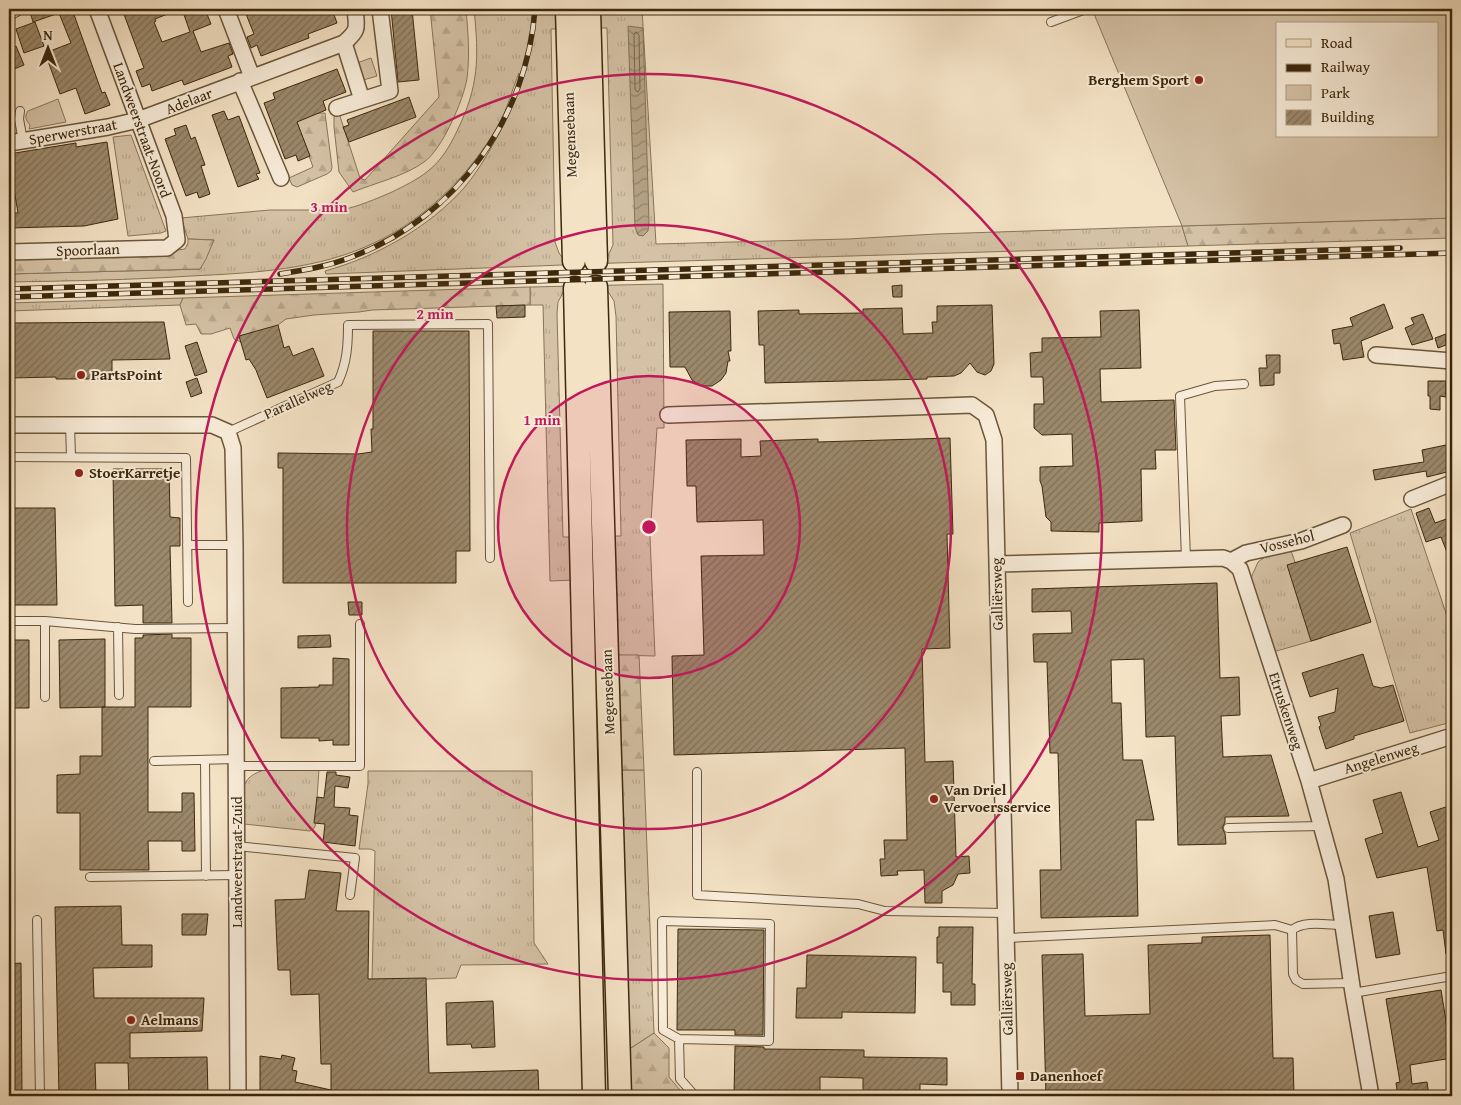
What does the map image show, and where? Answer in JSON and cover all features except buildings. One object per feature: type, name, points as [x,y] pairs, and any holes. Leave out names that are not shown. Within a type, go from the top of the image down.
[{"type":"main road","name":"Megensebaan","points":[[567,9],[585,261],[589,9]]},
{"type":"main road","name":"Megensebaan","points":[[594,1096],[585,287],[620,1096]]},
{"type":"street","name":"Landweerstraat-Noord","points":[[97,9],[174,216],[177,240],[167,248]]},
{"type":"street","points":[[226,9],[246,79],[281,178]]},
{"type":"street","points":[[355,9],[357,24],[355,34],[344,43],[362,100]]},
{"type":"street","points":[[337,108],[390,91],[380,9]]},
{"type":"street","name":"Adelaar","points":[[138,120],[344,43]]},
{"type":"street","name":"Sperwerstraat","points":[[16,142],[138,120]]},
{"type":"street","name":"Spoorlaan","points":[[9,252],[167,248]]},
{"type":"street","points":[[1376,355],[1452,360]]},
{"type":"street","name":"Galliërsweg","points":[[668,415],[972,405],[986,415],[994,440],[1010,1096]]},
{"type":"street","points":[[9,425],[212,425],[228,432]]},
{"type":"street","name":"Landweerstraat-Zuid","points":[[228,432],[233,448],[236,545],[238,1096]]},
{"type":"street","points":[[1412,499],[1452,483]]},
{"type":"street","name":"Vossehol","points":[[1231,561],[1246,552],[1301,541],[1343,525]]},
{"type":"street","points":[[997,564],[1223,558],[1231,561]]},
{"type":"street","name":"Etruskenweg","points":[[1231,561],[1240,569],[1309,781],[1336,879],[1352,988],[1371,1096]]},
{"type":"street","name":"Angelenweg","points":[[1309,781],[1452,736]]},
{"type":"lane","points":[[9,16],[17,12],[16,9]]},
{"type":"lane","points":[[1051,22],[1086,9]]},
{"type":"lane","points":[[16,142],[20,111]]},
{"type":"lane","name":"Parallelweg","points":[[228,432],[338,382],[345,369],[348,325],[488,324],[490,558]]},
{"type":"lane","points":[[1186,559],[1180,396],[1215,386],[1244,384]]},
{"type":"lane","points":[[70,425],[71,457]]},
{"type":"lane","points":[[9,457],[186,458],[188,602]]},
{"type":"lane","points":[[187,545],[236,545]]},
{"type":"lane","points":[[9,621],[44,621],[135,629],[236,628]]},
{"type":"lane","points":[[44,621],[44,697]]},
{"type":"lane","points":[[154,761],[205,760],[237,763],[360,766],[360,624]]},
{"type":"lane","points":[[118,627],[119,695]]},
{"type":"lane","points":[[205,760],[206,876]]},
{"type":"lane","points":[[697,772],[697,895],[858,904],[885,910],[1005,913]]},
{"type":"lane","points":[[1228,828],[1321,826]]},
{"type":"lane","points":[[237,846],[355,858],[350,895]]},
{"type":"lane","points":[[90,877],[237,875]]},
{"type":"lane","points":[[37,920],[40,1096]]},
{"type":"lane","points":[[662,921],[770,924],[769,1040],[679,1039],[663,1030],[662,921]]},
{"type":"lane","points":[[1006,938],[1275,925],[1292,930]]},
{"type":"lane","points":[[1343,925],[1306,925],[1296,926],[1292,930],[1293,974],[1296,980],[1303,984],[1352,988],[1452,976]]},
{"type":"lane","points":[[679,1039],[680,1079],[695,1096]]},
{"type":"green space","points":[[430,9],[466,9],[468,69],[465,87],[457,111],[438,147],[424,162],[399,175],[353,192],[339,172],[334,117],[338,110],[360,178],[365,180],[439,97]]},
{"type":"green space","points":[[474,9],[560,9],[557,29],[551,29],[555,242],[564,260],[607,258],[613,245],[607,28],[598,28],[596,9],[642,9],[656,244],[848,239],[936,234],[1182,226],[1188,246],[615,263],[326,274],[325,271],[363,258],[418,228],[464,188],[481,165],[504,125],[514,100],[519,73],[498,126],[487,144],[461,177],[446,193],[413,220],[376,242],[332,259],[262,271],[77,281],[9,282],[9,274],[200,269],[214,240],[188,239],[181,218],[270,210],[342,210],[380,197],[415,180],[433,167],[445,153],[470,100],[477,57]]},
{"type":"green space","name":"Berghem Sport","points":[[1092,9],[1452,9],[1452,218],[1182,226]]},
{"type":"green space","points":[[371,58],[377,76],[360,81],[354,64]]},
{"type":"green space","points":[[58,99],[66,122],[29,129],[30,125],[26,117],[28,111]]},
{"type":"green space","points":[[325,113],[331,171],[297,187],[292,185],[289,178],[313,167],[294,114]]},
{"type":"green space","points":[[131,135],[166,231],[161,233],[128,236],[113,137]]},
{"type":"green space","points":[[1452,218],[1452,238],[1188,246],[1182,226]]},
{"type":"green space","points":[[188,239],[214,240],[200,269],[9,274],[9,257],[178,250],[185,249]]},
{"type":"green space","points":[[663,284],[664,428],[657,428],[650,537],[655,656],[611,655],[614,536],[621,536],[616,316],[614,301],[607,290],[564,291],[558,302],[563,537],[571,537],[575,580],[550,581],[543,305],[530,305],[530,287]]},
{"type":"green space","points":[[530,287],[530,305],[372,310],[314,315],[286,319],[278,325],[241,342],[234,339],[230,328],[211,334],[201,334],[196,324],[186,325],[180,305],[183,298]]},
{"type":"green space","points":[[183,298],[180,305],[9,311],[9,303]]},
{"type":"green space","points":[[1411,509],[1452,631],[1452,722],[1410,733],[1350,533]]},
{"type":"green space","points":[[1290,548],[1322,638],[1273,652],[1251,578],[1258,562],[1266,556]]},
{"type":"green space","points":[[611,655],[639,655],[644,770],[616,770]]},
{"type":"green space","points":[[268,769],[319,769],[315,827],[310,831],[244,824],[242,796],[246,782],[257,772]]},
{"type":"green space","points":[[616,770],[644,770],[654,1033],[625,1052]]},
{"type":"green space","points":[[368,771],[532,771],[534,943],[548,964],[461,965],[456,978],[372,981],[375,851],[359,849]]},
{"type":"green space","points":[[654,1033],[669,1048],[669,1077],[685,1096],[632,1096],[627,1086],[625,1052]]},
{"type":"water","points":[[628,26],[643,28],[649,221],[648,231],[643,236],[638,235],[635,227]]},
{"type":"railway","points":[[280,274],[336,262],[391,239],[424,216],[454,189],[480,159],[501,125],[518,88],[529,49],[535,9]]},
{"type":"railway","points":[[9,289],[1400,248]]},
{"type":"railway","points":[[9,297],[1452,253]]},
{"type":"place","name":"Berghem Sport","points":[[1199,80]]},
{"type":"place","name":"PartsPoint","points":[[81,375]]},
{"type":"place","name":"StoerKarretje","points":[[79,473]]},
{"type":"place","name":"Van Driel Vervoersservice","points":[[934,799]]},
{"type":"place","name":"Aelmans","points":[[131,1020]]},
{"type":"place","name":"Danenhoef","points":[[1020,1076]]}]
